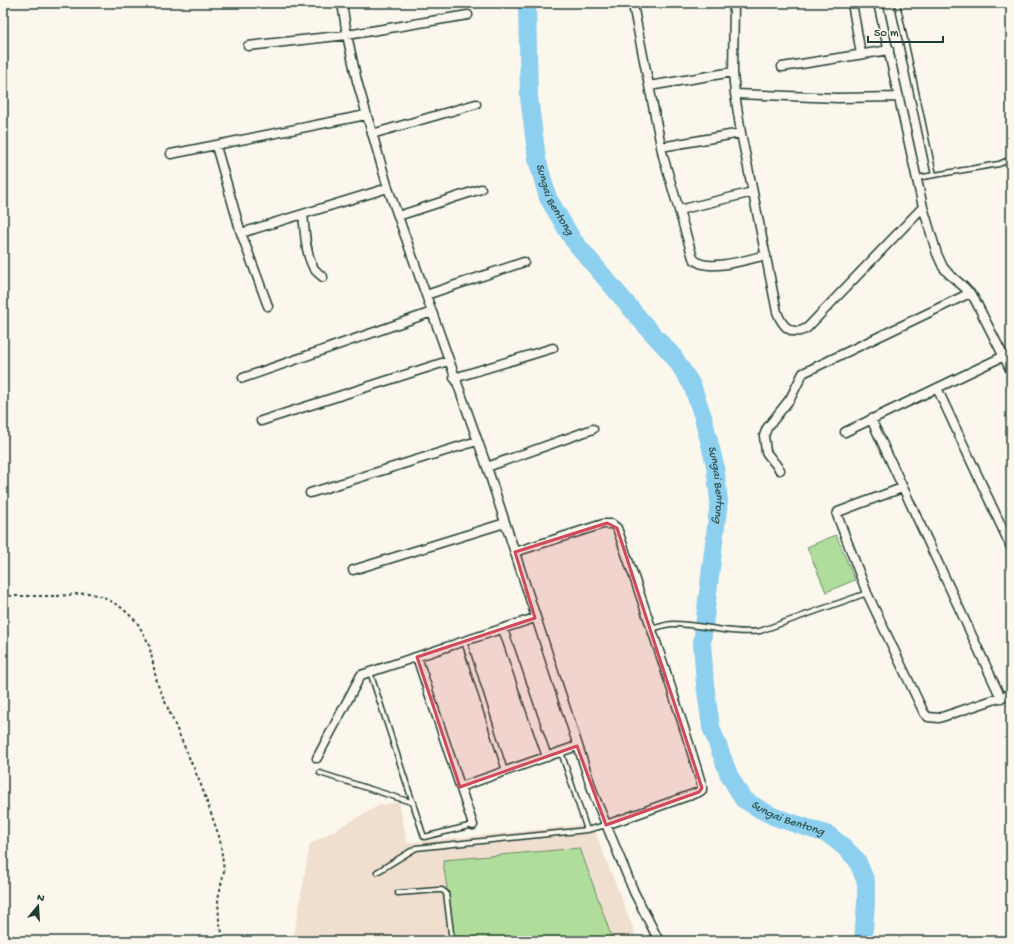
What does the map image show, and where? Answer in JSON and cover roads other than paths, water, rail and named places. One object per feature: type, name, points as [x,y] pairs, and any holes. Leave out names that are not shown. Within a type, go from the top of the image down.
[{"type":"street","points":[[342,3],[347,35],[357,80],[388,188],[454,378],[487,467],[577,746],[606,825],[634,892],[658,941]]},
{"type":"street","points":[[734,3],[733,72],[741,133],[779,319],[784,326],[793,332],[802,331],[811,324],[923,207]]},
{"type":"street","points":[[852,3],[861,54]]},
{"type":"street","points":[[878,3],[923,207],[937,254],[943,267],[970,293],[1011,371]]},
{"type":"street","points":[[634,10],[661,148],[691,255],[694,260],[702,265],[714,266],[766,255]]},
{"type":"street","points":[[248,46],[347,35],[468,15]]},
{"type":"street","points":[[782,67],[889,50]]},
{"type":"street","points":[[649,86],[733,72]]},
{"type":"street","points":[[735,94],[838,98],[899,97]]},
{"type":"street","points":[[372,134],[476,104]]},
{"type":"street","points":[[171,154],[366,115]]},
{"type":"street","points":[[661,148],[741,133]]},
{"type":"street","points":[[216,146],[241,233],[268,306]]},
{"type":"street","points":[[241,233],[388,188]]},
{"type":"street","points":[[398,216],[481,189]]},
{"type":"street","points":[[679,210],[753,192]]},
{"type":"street","points":[[303,214],[310,260],[312,266],[323,277]]},
{"type":"street","points":[[426,295],[524,262]]},
{"type":"street","points":[[780,470],[766,452],[764,436],[767,428],[790,399],[803,373],[970,293]]},
{"type":"street","points":[[243,378],[432,312]]},
{"type":"street","points":[[454,378],[553,348]]},
{"type":"street","points":[[845,432],[1004,356]]},
{"type":"street","points":[[261,422],[448,361]]},
{"type":"street","points":[[937,388],[1011,547]]},
{"type":"street","points":[[871,419],[1001,698]]},
{"type":"street","points":[[487,467],[593,429]]},
{"type":"street","points":[[310,493],[477,442]]},
{"type":"street","points":[[902,488],[838,512],[836,515],[867,593],[924,713],[928,716],[939,718],[1011,694]]},
{"type":"street","points":[[353,570],[505,523]]},
{"type":"street","points":[[515,552],[603,524],[607,523],[614,525],[652,629],[683,723],[702,790],[606,825]]},
{"type":"street","points":[[317,758],[361,675],[535,618]]},
{"type":"street","points":[[503,629],[547,757]]},
{"type":"street","points":[[416,657],[473,825]]},
{"type":"street","points":[[460,787],[577,746]]},
{"type":"lane","points":[[897,3],[934,175]]},
{"type":"lane","points":[[917,178],[999,164],[1011,159]]},
{"type":"lane","points":[[652,629],[673,624],[749,633],[760,631],[867,593]]},
{"type":"lane","points":[[464,641],[505,771]]},
{"type":"lane","points":[[370,672],[424,837],[473,825]]},
{"type":"lane","points":[[561,752],[587,830]]},
{"type":"lane","points":[[320,773],[414,803]]},
{"type":"lane","points":[[377,872],[416,848],[587,830],[606,825]]},
{"type":"lane","points":[[398,893],[438,890],[446,893],[452,941]]},
{"type":"waterway","name":"Sungai Bentong","points":[[527,3],[529,97],[537,159],[548,198],[573,240],[674,357],[692,385],[703,417],[715,465],[719,501],[702,643],[705,684],[711,727],[729,775],[743,799],[775,817],[829,835],[857,860],[866,882],[863,941]]}]
